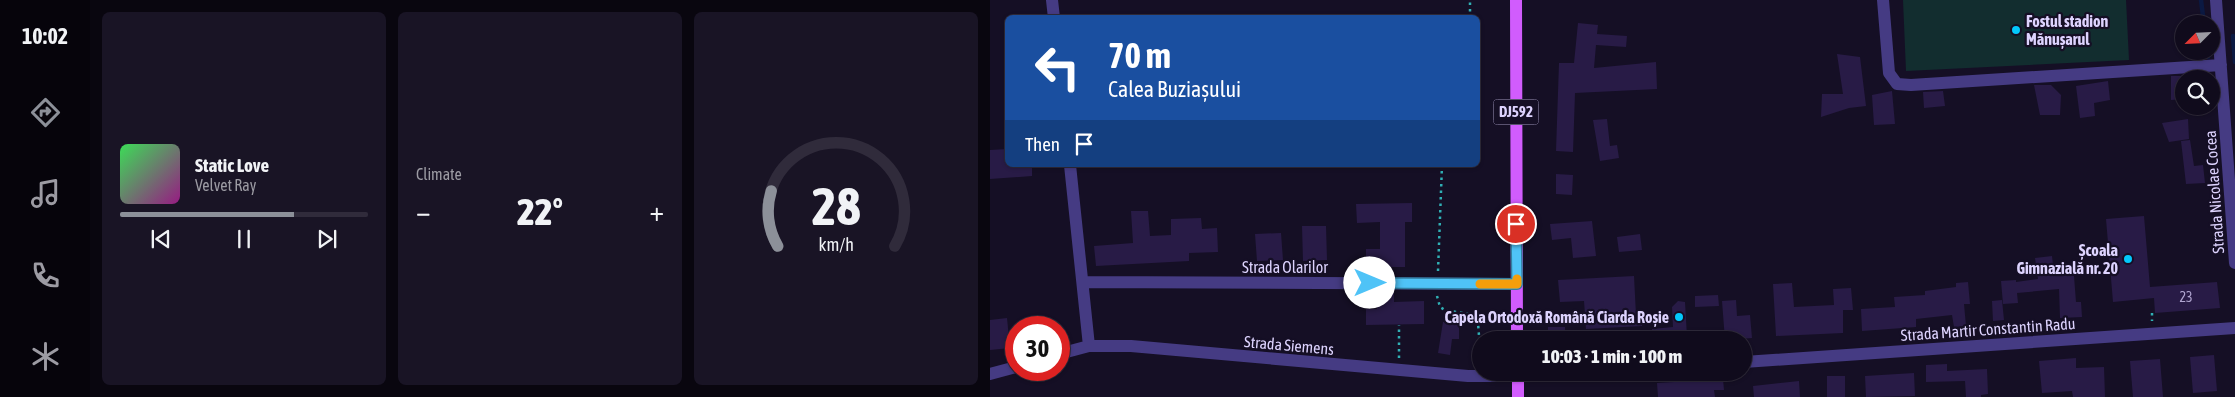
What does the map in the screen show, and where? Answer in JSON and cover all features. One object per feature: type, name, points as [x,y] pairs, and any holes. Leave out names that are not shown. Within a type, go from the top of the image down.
[{"type":"main road","name":"DJ592","points":[[1516,0],[1518,331]]},
{"type":"main road","points":[[1518,381],[1518,397]]},
{"type":"street","points":[[1052,0],[1054,15]]},
{"type":"street","points":[[1883,0],[1889,73],[1897,84],[1911,85],[2221,65]]},
{"type":"street","name":"Strada Nicolae Cocea","points":[[2216,0],[2221,65],[2229,79],[2235,263]]},
{"type":"street","points":[[1070,167],[1089,346]]},
{"type":"street","name":"Strada Olarilor","points":[[1083,282],[1517,284]]},
{"type":"street","name":"Strada Martir Constantin Radu","points":[[1752,361],[2235,328]]},
{"type":"street","name":"Strada Siemens","points":[[1070,351],[1089,346],[1131,346],[1472,376]]},
{"type":"street","points":[[990,374],[1005,369]]},
{"type":"path","points":[[1470,0],[1470,15]]},
{"type":"path","points":[[1442,167],[1436,300],[1445,310],[1467,312],[1474,315],[1478,323],[1479,331]]},
{"type":"path","points":[[1399,324],[1399,370]]},
{"type":"green space","name":"Fostul stadion Mănușarul","points":[[1903,0],[2126,0],[2129,60],[1906,71]]},
{"type":"building","points":[[1578,23],[1598,25],[1597,34],[1627,36],[1626,47],[1596,45],[1594,68],[1656,62],[1657,89],[1575,93],[1573,152],[1556,151],[1559,63],[1574,63]]},
{"type":"building","points":[[1837,54],[1860,57],[1866,106],[1849,108],[1821,117],[1822,94],[1843,94]]},
{"type":"building","points":[[2171,76],[2175,76],[2175,100],[2171,100]]},
{"type":"building","points":[[2108,81],[2110,100],[2094,103],[2095,116],[2080,118],[2076,86]]},
{"type":"building","points":[[2034,85],[2051,85],[2061,95],[2060,115],[2040,115]]},
{"type":"building","points":[[1892,91],[1895,124],[1874,125],[1872,95]]},
{"type":"building","points":[[1943,91],[1945,106],[1924,108],[1923,92]]},
{"type":"building","points":[[1607,119],[1610,146],[1617,145],[1619,158],[1600,161],[1593,120]]},
{"type":"building","points":[[2188,119],[2189,139],[2169,142],[2162,123]]},
{"type":"building","points":[[2190,140],[2194,166],[2203,165],[2205,183],[2186,184],[2181,141]]},
{"type":"building","points":[[1005,149],[1005,167],[1032,167],[1032,176],[990,179],[990,150]]},
{"type":"building","points":[[1556,174],[1573,175],[1572,195],[1556,194]]},
{"type":"building","points":[[1412,203],[1412,222],[1405,222],[1405,267],[1366,267],[1366,249],[1380,249],[1380,222],[1357,223],[1356,204]]},
{"type":"building","points":[[1131,211],[1148,211],[1150,236],[1171,235],[1171,219],[1201,218],[1202,229],[1217,228],[1218,252],[1189,253],[1189,261],[1096,266],[1094,246],[1133,243]]},
{"type":"building","name":"Școala Gimnazială nr. 20","points":[[2144,216],[2150,287],[2217,282],[2220,308],[2155,313],[2154,298],[2113,302],[2106,219]]},
{"type":"building","points":[[1592,221],[1596,256],[1573,258],[1571,238],[1552,240],[1550,224]]},
{"type":"building","points":[[1302,226],[1326,226],[1327,260],[1303,261]]},
{"type":"building","points":[[1281,233],[1283,260],[1257,261],[1255,234]]},
{"type":"building","points":[[1640,234],[1642,250],[1619,252],[1617,237]]},
{"type":"building","points":[[2052,256],[2053,265],[2073,263],[2076,302],[2081,302],[2082,317],[2060,318],[2059,289],[2017,293],[2018,303],[2003,304],[2001,281],[2016,280],[2016,282],[2038,279],[2035,258]]},
{"type":"building","points":[[1634,276],[1636,315],[1642,315],[1642,326],[1586,329],[1584,301],[1560,302],[1558,280]]},
{"type":"building","points":[[1968,282],[1970,304],[1964,304],[1966,326],[1954,327],[1952,315],[1916,319],[1916,327],[1862,331],[1861,309],[1895,307],[1894,297],[1925,295],[1925,291],[1956,287],[1956,283]]},
{"type":"building","points":[[1792,283],[1794,307],[1834,305],[1833,289],[1851,288],[1853,310],[1843,310],[1843,333],[1776,336],[1773,284]]},
{"type":"building","points":[[1377,293],[1394,293],[1394,302],[1424,301],[1424,324],[1366,325],[1366,309],[1377,309]]},
{"type":"building","points":[[1718,295],[1719,306],[1695,307],[1695,296]]},
{"type":"building","points":[[1736,300],[1737,316],[1750,315],[1751,331],[1724,331],[1722,301]]},
{"type":"building","points":[[2002,300],[2004,320],[1993,321],[1992,301]]},
{"type":"building","name":"Capela Ortodoxă Română Ciarda Roșie","points":[[1678,301],[1685,302],[1687,331],[1652,331],[1652,329],[1673,327],[1672,307]]},
{"type":"building","points":[[1005,318],[1005,348],[990,350],[990,320]]},
{"type":"building","points":[[1443,322],[1459,322],[1459,339],[1452,339],[1450,355],[1438,353]]},
{"type":"building","points":[[1548,327],[1565,327],[1565,331],[1548,331]]},
{"type":"building","points":[[2214,355],[2217,391],[2193,393],[2190,357]]},
{"type":"building","points":[[2076,358],[2076,368],[2104,367],[2105,397],[2073,397],[2072,391],[2042,393],[2039,361]]},
{"type":"building","points":[[2160,359],[2163,397],[2133,397],[2130,361]]},
{"type":"building","points":[[1947,364],[1947,371],[1987,369],[1988,394],[1981,395],[1981,397],[1966,397],[1965,381],[1926,382],[1926,365]]},
{"type":"building","points":[[1914,373],[1915,396],[1866,397],[1865,376]]},
{"type":"building","points":[[1827,376],[1845,376],[1845,397],[1827,397]]},
{"type":"building","points":[[1723,381],[1724,390],[1714,390],[1715,397],[1658,397],[1657,383]]},
{"type":"building","points":[[1799,381],[1800,397],[1754,397],[1753,386]]},
{"type":"waterway","points":[[2201,0],[2203,15]]},
{"type":"waterway","points":[[2233,36],[2235,62]]},
{"type":"slow traffic","points":[[1480,284],[1517,284],[1517,279]]},
{"type":"place","name":"Fostul stadion Mănușarul","points":[[2016,30]]},
{"type":"place","name":"Școala Gimnazială nr. 20","points":[[2128,259]]},
{"type":"place","name":"Capela Ortodoxă Română Ciarda Roșie","points":[[1679,317]]},
{"type":"route","points":[[1370,283],[1517,284],[1516,224]]}]
